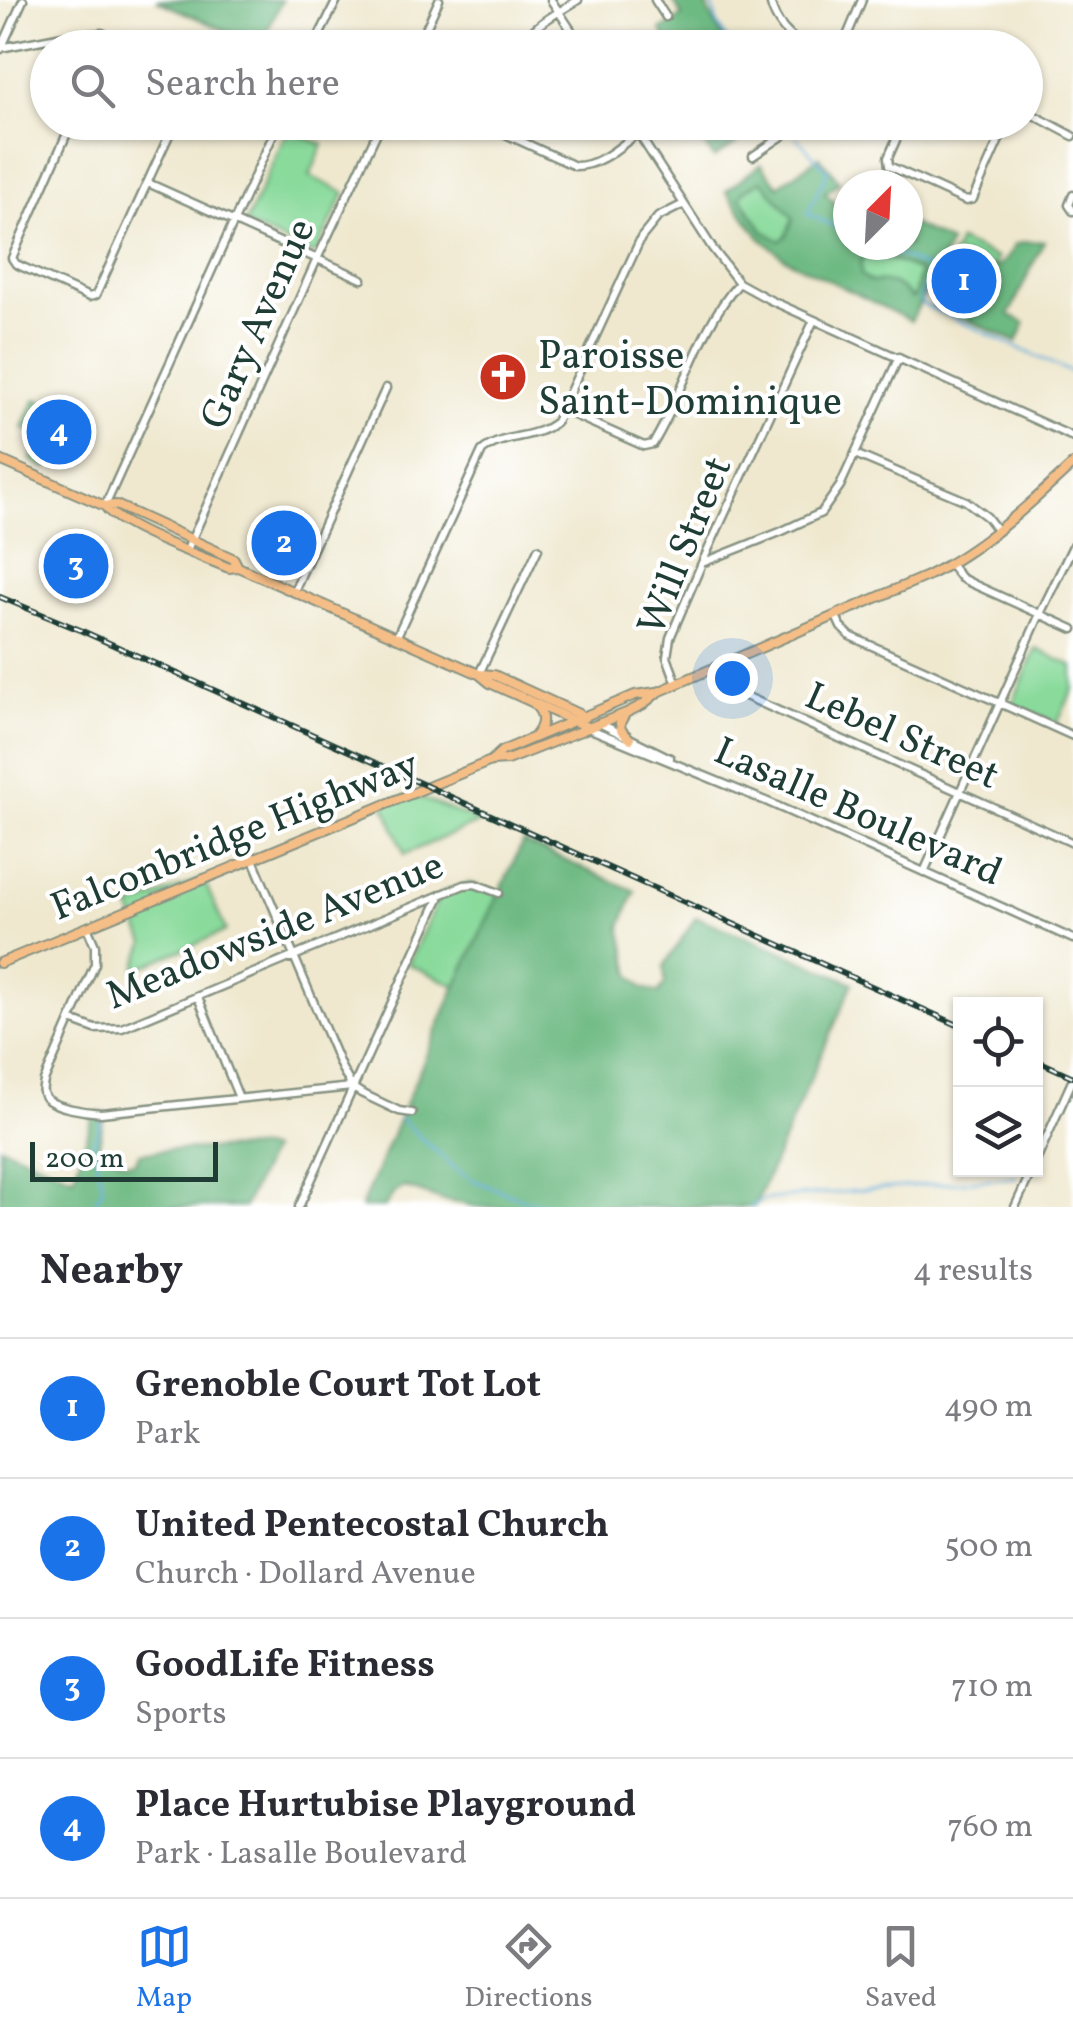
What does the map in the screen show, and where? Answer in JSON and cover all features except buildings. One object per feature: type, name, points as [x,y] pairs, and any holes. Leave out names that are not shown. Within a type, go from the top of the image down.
[{"type":"main road","name":"Lasalle Boulevard","points":[[0,460],[192,539],[234,559],[238,567]]},
{"type":"main road","name":"Falconbridge Highway","points":[[0,963],[491,761],[507,760],[626,713],[658,692],[950,564],[997,530],[1073,464]]},
{"type":"main road","name":"Lasalle Boulevard","points":[[105,506],[111,516],[229,568],[238,567],[294,591],[587,727]]},
{"type":"main road","name":"Lasalle Boulevard","points":[[479,674],[494,674],[599,723]]},
{"type":"main road","name":"Falconbridge Highway","points":[[491,761],[502,751],[636,694],[658,692]]},
{"type":"main road","points":[[532,701],[541,712],[542,721],[534,737]]},
{"type":"main road","points":[[626,713],[620,730],[630,739]]},
{"type":"street","points":[[1,49],[23,0]]},
{"type":"street","points":[[321,30],[337,0]]},
{"type":"street","points":[[426,30],[439,0]]},
{"type":"street","points":[[551,0],[572,30]]},
{"type":"street","points":[[532,30],[578,0]]},
{"type":"street","points":[[655,0],[666,18]]},
{"type":"street","points":[[850,30],[862,0]]},
{"type":"street","points":[[770,1],[786,30]]},
{"type":"street","points":[[1,49],[30,43]]},
{"type":"street","points":[[1043,120],[1073,136]]},
{"type":"street","points":[[64,140],[12,258],[16,264],[89,296],[96,294],[167,140]]},
{"type":"street","points":[[105,506],[271,140]]},
{"type":"street","name":"Gary Avenue","points":[[186,550],[373,140]]},
{"type":"street","points":[[515,140],[576,166],[587,166],[628,140]]},
{"type":"street","points":[[643,140],[739,282],[770,300],[1073,437]]},
{"type":"street","points":[[752,156],[776,140]]},
{"type":"street","points":[[896,140],[888,158],[889,166],[966,201],[976,194],[999,140]]},
{"type":"street","points":[[148,183],[362,279]]},
{"type":"street","points":[[1073,194],[1069,207],[1073,212]]},
{"type":"street","points":[[396,638],[474,464],[492,444],[547,430],[556,422],[641,238],[658,217],[684,204]]},
{"type":"street","points":[[563,410],[644,446],[654,444],[712,320],[739,282]]},
{"type":"street","name":"Will Street","points":[[677,684],[667,650],[702,562],[814,320]]},
{"type":"street","points":[[702,562],[821,512],[840,486],[899,357]]},
{"type":"street","points":[[294,591],[386,388]]},
{"type":"street","points":[[856,454],[966,500],[997,530]]},
{"type":"street","points":[[924,872],[1073,546]]},
{"type":"street","points":[[479,674],[538,549]]},
{"type":"street","points":[[950,564],[961,578],[1073,629]]},
{"type":"street","points":[[836,616],[850,636],[1073,736]]},
{"type":"street","name":"Lebel Street","points":[[718,667],[741,694],[1073,843]]},
{"type":"street","name":"Lasalle Boulevard","points":[[599,723],[676,762]]},
{"type":"street","name":"Lasalle Boulevard","points":[[587,727],[676,762],[1073,939]]},
{"type":"street","points":[[252,858],[352,1086],[399,1111],[412,1113]]},
{"type":"street","name":"Meadowside Avenue","points":[[70,1020],[95,1029],[115,1029],[441,894],[470,884],[498,893]]},
{"type":"street","points":[[298,1207],[441,894]]},
{"type":"street","points":[[87,927],[95,946],[96,964],[42,1087],[52,1102],[100,1113],[352,1086]]},
{"type":"street","points":[[198,996],[239,1098]]},
{"type":"street","points":[[1043,1145],[1073,1078]]},
{"type":"street","points":[[1015,1207],[1029,1177]]},
{"type":"green space","points":[[156,0],[282,0],[268,30],[224,30]]},
{"type":"green space","points":[[673,0],[706,0],[718,30],[661,30],[682,16]]},
{"type":"green space","points":[[283,140],[312,140],[323,145],[310,176],[345,193],[316,253],[245,224]]},
{"type":"green space","points":[[701,140],[741,140],[714,158]]},
{"type":"green space","points":[[819,157],[833,173],[833,187],[825,193],[833,201],[833,260],[862,260],[861,275],[871,282],[893,284],[914,297],[920,273],[892,260],[923,260],[923,230],[950,243],[911,321],[786,259],[760,238],[726,191],[761,164],[778,186]],"holes":[[[762,181],[793,218],[780,241],[764,231],[740,197]]]},
{"type":"green space","points":[[762,181],[793,218],[780,242],[764,231],[740,197]]},
{"type":"green space","points":[[959,241],[997,258],[970,321],[934,306]]},
{"type":"green space","points":[[1044,241],[1009,315],[1025,323],[1017,342],[970,321],[994,266],[1007,258],[1015,245]]},
{"type":"green space","points":[[892,260],[918,270],[914,297],[893,285],[871,282],[860,275],[861,261]]},
{"type":"green space","points":[[36,399],[90,423],[77,451],[58,443],[47,468],[31,460],[42,436],[23,428]]},
{"type":"green space","points":[[1036,649],[1073,666],[1073,689],[1057,724],[1012,704]]},
{"type":"green space","points":[[411,794],[480,822],[405,854],[384,804]]},
{"type":"green space","points":[[523,842],[635,891],[621,926],[631,975],[643,988],[659,993],[665,983],[664,966],[696,917],[853,983],[754,1207],[480,1207],[404,1187],[393,1194],[385,1207],[361,1207]]},
{"type":"green space","points":[[203,878],[226,931],[135,970],[145,943],[130,908]]},
{"type":"green space","points":[[469,883],[499,893],[456,986],[408,964],[441,893]]},
{"type":"green space","points":[[94,1113],[104,1113],[98,1151],[128,1163],[135,1162],[140,1153],[166,1150],[271,1150],[244,1207],[0,1207],[0,1146],[74,1177]]},
{"type":"waterway","points":[[711,0],[721,30]]},
{"type":"waterway","points":[[799,140],[828,171],[807,214],[833,225]]},
{"type":"waterway","points":[[909,260],[931,270],[920,298],[922,304],[1073,373]]},
{"type":"waterway","points":[[97,1207],[103,1188],[93,1144],[101,1117]]},
{"type":"waterway","points":[[399,1118],[457,1170],[475,1181],[553,1207]]},
{"type":"waterway","points":[[751,1207],[762,1200],[788,1197],[1016,1177]]},
{"type":"railway","points":[[0,597],[953,1023]]},
{"type":"railway","points":[[1043,1063],[1073,1077]]},
{"type":"place","name":"Grenoble Court Tot Lot","points":[[964,281]]},
{"type":"place","name":"Paroisse Saint-Dominique","points":[[503,377]]},
{"type":"place","name":"Place Hurtubise Playground","points":[[59,432]]},
{"type":"place","name":"United Pentecostal Church","points":[[284,543]]},
{"type":"place","name":"GoodLife Fitness","points":[[76,566]]}]
